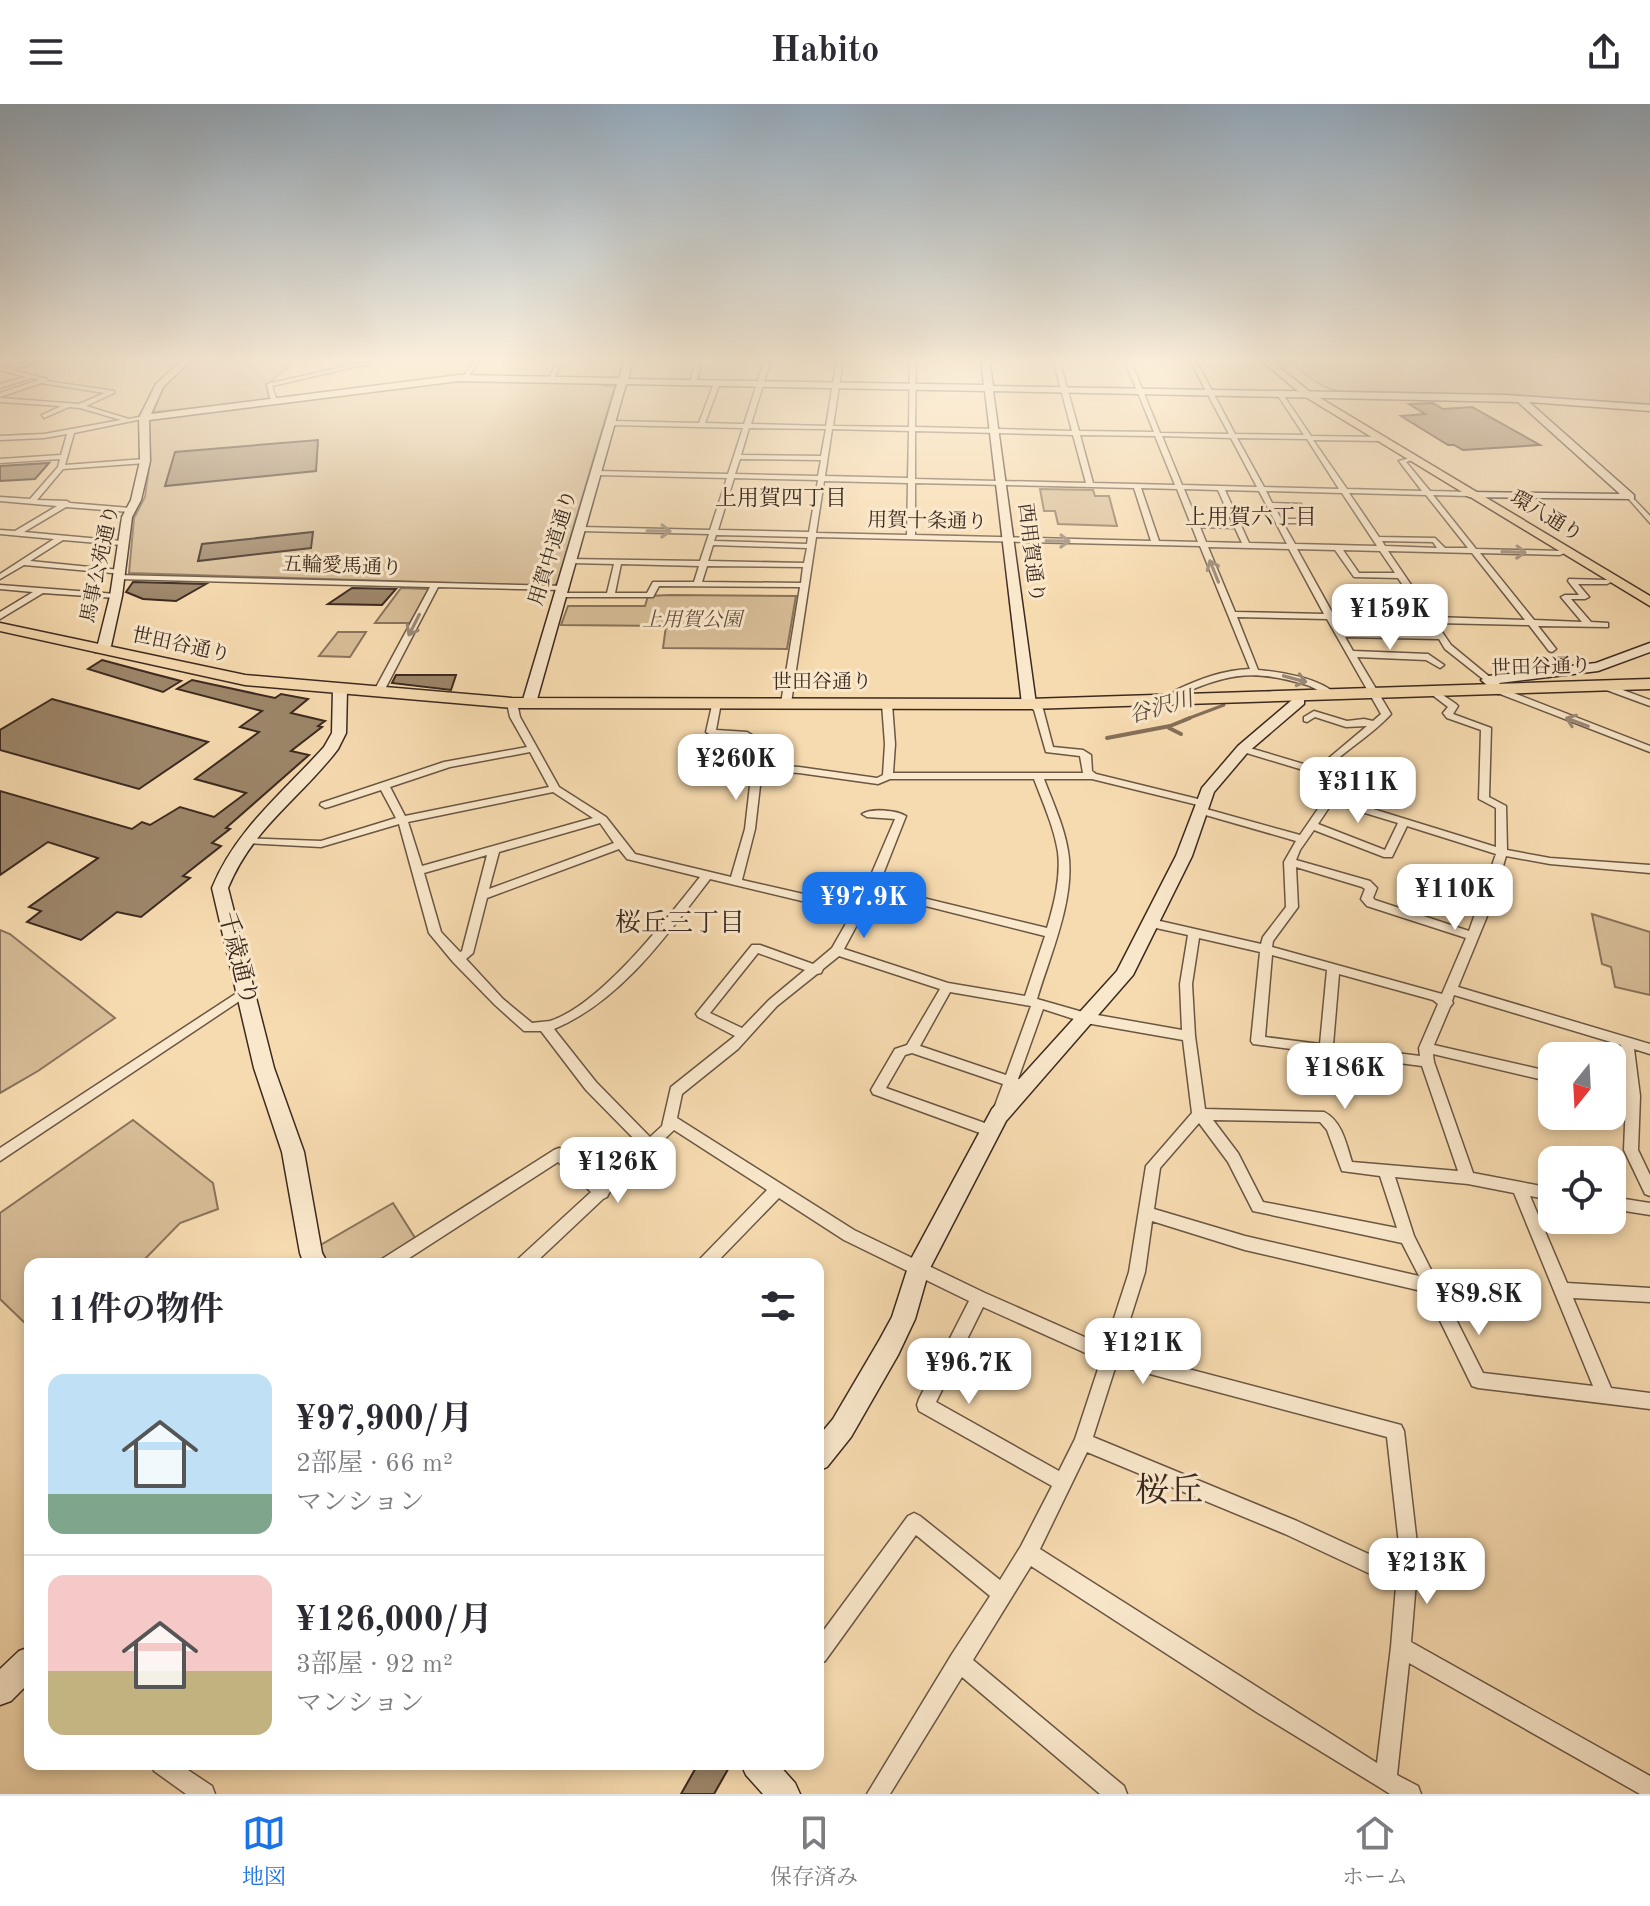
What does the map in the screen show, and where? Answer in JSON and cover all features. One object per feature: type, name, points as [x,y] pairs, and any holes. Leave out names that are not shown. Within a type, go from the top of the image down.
[{"type":"main road","name":"環八通り","points":[[1394,438],[1650,596]]},
{"type":"main road","name":"環八通り","points":[[1381,439],[1650,602]]},
{"type":"main road","points":[[1551,533],[1650,590]]},
{"type":"main road","points":[[1535,534],[1650,609]]},
{"type":"main road","name":"世田谷通り","points":[[2,627],[245,680],[512,703],[1029,704],[1434,692],[1493,685],[1650,684]]},
{"type":"street","points":[[33,500],[61,467],[69,438]]},
{"type":"street","name":"馬事公苑通り","points":[[100,649],[104,646],[116,596],[122,543],[145,461],[144,438]]},
{"type":"street","name":"用賀中道通り","points":[[529,703],[607,438]]},
{"type":"street","points":[[697,584],[744,438]]},
{"type":"street","points":[[786,703],[828,438]]},
{"type":"street","points":[[911,537],[912,438]]},
{"type":"street","name":"西用賀通り","points":[[995,438],[1029,704]]},
{"type":"street","points":[[1078,438],[1090,484]]},
{"type":"street","points":[[1159,438],[1254,669]]},
{"type":"street","points":[[1234,438],[1350,654],[1386,714],[1343,754],[1317,771],[1308,786],[1314,794],[1403,824],[1502,852],[1550,861],[1650,869]]},
{"type":"street","points":[[1304,438],[1381,439]]},
{"type":"street","points":[[1309,438],[1448,647],[1493,685],[1650,749]]},
{"type":"street","points":[[1564,438],[1630,497],[1650,521]]},
{"type":"street","points":[[0,461],[62,457]]},
{"type":"street","points":[[739,457],[825,458]]},
{"type":"street","points":[[1412,458],[1402,461],[1552,649]]},
{"type":"street","points":[[61,467],[145,461]]},
{"type":"street","points":[[597,473],[1630,497]]},
{"type":"street","points":[[1137,486],[1156,543]]},
{"type":"street","points":[[1221,488],[1247,546]]},
{"type":"street","points":[[0,499],[130,510]]},
{"type":"street","points":[[17,533],[67,503]]},
{"type":"street","points":[[1271,505],[1298,506],[1308,521],[1280,521]]},
{"type":"street","points":[[1195,525],[1239,526]]},
{"type":"street","name":"用賀十条通り","points":[[581,529],[1560,553]]},
{"type":"street","points":[[0,532],[122,543]]},
{"type":"street","points":[[0,577],[62,538]]},
{"type":"street","points":[[1376,539],[1435,540],[1444,551]]},
{"type":"street","points":[[710,543],[810,546]]},
{"type":"street","points":[[1338,548],[1357,575],[1401,576]]},
{"type":"street","points":[[571,561],[806,565]]},
{"type":"street","points":[[610,595],[618,562]]},
{"type":"street","points":[[663,562],[656,584],[803,585]]},
{"type":"street","name":"五輪愛馬通り","points":[[24,563],[120,575],[435,585],[610,595],[650,595],[656,584]]},
{"type":"street","points":[[1589,625],[1565,597],[1585,597],[1572,581],[1607,582]]},
{"type":"street","points":[[379,691],[435,585]]},
{"type":"street","points":[[0,587],[116,596]]},
{"type":"street","points":[[2,627],[39,592]]},
{"type":"street","points":[[1232,614],[1605,625]]},
{"type":"street","points":[[1339,634],[1442,637]]},
{"type":"street","points":[[1493,685],[1598,667],[1650,647]]},
{"type":"street","points":[[1350,654],[1428,657],[1440,665]]},
{"type":"street","points":[[1182,699],[1179,692],[1193,686],[1220,675],[1254,669],[1319,686],[1332,695]]},
{"type":"street","points":[[1604,686],[1650,703]]},
{"type":"street","name":"千歳通り","points":[[313,1258],[293,1152],[274,1103],[220,888],[245,840],[331,749],[339,733],[340,689]]},
{"type":"street","points":[[1434,692],[1451,703],[1450,716],[1486,728],[1484,799],[1501,806],[1502,852],[1427,1055],[1468,1178]]},
{"type":"street","points":[[824,1450],[842,1428],[889,1347],[903,1319],[918,1268],[1018,1083],[1086,1018],[1124,975],[1184,856],[1207,791],[1243,749],[1299,701],[1297,696]]},
{"type":"street","points":[[512,703],[515,717],[555,789],[602,819],[631,857],[860,911]]},
{"type":"street","points":[[716,703],[711,732],[747,735],[744,763],[756,777],[750,829],[736,880]]},
{"type":"street","points":[[887,704],[891,756],[888,776]]},
{"type":"street","points":[[1029,704],[1038,709],[1049,750],[1083,753],[1086,755],[1087,772],[1092,776]]},
{"type":"street","points":[[1307,719],[1314,714],[1339,722],[1375,725]]},
{"type":"street","points":[[325,805],[448,764],[532,749]]},
{"type":"street","points":[[1243,749],[1317,771]]},
{"type":"street","points":[[749,767],[799,770],[878,781],[888,776],[1092,776],[1302,839]]},
{"type":"street","points":[[1018,1083],[1063,881],[1064,859],[1039,778]]},
{"type":"street","points":[[384,786],[402,820],[435,933],[457,959],[529,1028],[545,1027],[576,1012],[619,980],[708,874]]},
{"type":"street","points":[[245,840],[321,844],[402,820],[555,789]]},
{"type":"street","points":[[1329,800],[1290,862],[1292,907],[1267,940],[1258,1041],[1427,1055],[1538,1075]]},
{"type":"street","points":[[530,1258],[668,1129],[676,1091],[733,1046],[773,1003],[837,951],[871,889],[901,816],[867,814]]},
{"type":"street","points":[[418,871],[602,819]]},
{"type":"street","points":[[1312,826],[1388,855],[1403,824]]},
{"type":"street","points":[[482,896],[621,844]]},
{"type":"street","points":[[457,959],[467,953],[494,850]]},
{"type":"street","points":[[1290,862],[1366,884],[1371,888],[1367,899],[1371,903],[1472,936]]},
{"type":"street","points":[[871,889],[1050,933]]},
{"type":"street","points":[[1151,923],[1266,949],[1437,997],[1449,997],[1650,1049]]},
{"type":"street","points":[[1194,934],[1186,984],[1199,1114],[1221,1136],[1238,1162],[1258,1207],[1407,1237]]},
{"type":"street","points":[[743,1034],[702,1014],[756,948],[817,970]]},
{"type":"street","points":[[837,951],[947,987],[1034,1003],[1086,1018],[1189,1036]]},
{"type":"street","points":[[1326,1049],[1333,967]]},
{"type":"street","points":[[912,1048],[947,987]]},
{"type":"street","points":[[0,1155],[246,991]]},
{"type":"street","points":[[545,1027],[591,1086],[649,1145]]},
{"type":"street","points":[[1627,1042],[1633,1096],[1631,1150],[1650,1190]]},
{"type":"street","points":[[995,1123],[878,1090],[900,1052],[912,1048],[1018,1083]]},
{"type":"street","points":[[1626,1094],[1633,1096]]},
{"type":"street","points":[[878,1794],[1028,1553],[1083,1442],[1137,1272],[1153,1166],[1199,1114],[1324,1117],[1333,1127],[1347,1167],[1468,1178],[1538,1192]]},
{"type":"street","points":[[669,1120],[849,1235],[979,1298],[1111,1356],[1395,1431],[1408,1544],[1401,1647],[1386,1780]]},
{"type":"street","points":[[396,1258],[559,1154],[602,1193]]},
{"type":"street","points":[[1385,1170],[1407,1237],[1478,1380],[1650,1401]]},
{"type":"street","points":[[1520,1189],[1606,1396]]},
{"type":"street","points":[[711,1258],[777,1190]]},
{"type":"street","points":[[1626,1205],[1650,1209]]},
{"type":"street","points":[[1146,1213],[1245,1243],[1431,1286]]},
{"type":"street","points":[[1562,1290],[1650,1295]]},
{"type":"street","points":[[979,1298],[925,1405],[1062,1482]]},
{"type":"street","points":[[1083,1442],[1291,1527],[1407,1582]]},
{"type":"street","points":[[824,1646],[914,1522],[1002,1594]]},
{"type":"street","points":[[1028,1553],[1171,1642],[1336,1753],[1410,1794]]},
{"type":"street","points":[[1401,1647],[1650,1788]]},
{"type":"street","points":[[959,1661],[1116,1794]]},
{"type":"street","points":[[0,1690],[24,1668]]},
{"type":"street","points":[[170,1770],[204,1794]]},
{"type":"street","points":[[762,1770],[780,1792]]},
{"type":"green space","points":[[149,438],[600,438],[557,584],[551,586],[129,573],[134,518],[145,497]]},
{"type":"green space","points":[[1040,489],[1093,490],[1095,496],[1109,496],[1117,526],[1058,524],[1055,511],[1044,511]]},
{"type":"green space","points":[[401,588],[429,589],[410,623],[375,623]]},
{"type":"green space","name":"上用賀公園","points":[[648,596],[796,596],[787,649],[663,648],[666,626],[561,625],[568,606],[645,606]]},
{"type":"green space","points":[[338,632],[366,632],[350,657],[319,656]]},
{"type":"green space","points":[[1592,914],[1650,932],[1650,995],[1615,987],[1611,967],[1602,964]]},
{"type":"green space","points":[[0,930],[10,934],[115,1018],[0,1093]]},
{"type":"green space","points":[[133,1120],[213,1183],[218,1209],[180,1223],[146,1258],[24,1258],[24,1322],[0,1299],[0,1213]]},
{"type":"green space","points":[[393,1203],[417,1241],[390,1258],[325,1258],[319,1246]]},
{"type":"building","points":[[1436,438],[1527,438],[1540,445],[1463,450]]},
{"type":"building","points":[[318,440],[316,471],[165,486],[175,452]]},
{"type":"building","points":[[49,463],[35,479],[0,481],[0,466]]},
{"type":"building","points":[[313,532],[311,548],[198,561],[202,544]]},
{"type":"building","points":[[133,582],[206,584],[176,601],[143,599],[126,592]]},
{"type":"building","points":[[352,588],[396,589],[382,605],[328,604]]},
{"type":"building","points":[[102,660],[181,681],[163,692],[88,669]]},
{"type":"building","points":[[396,675],[456,675],[451,690],[392,683]]},
{"type":"building","points":[[192,680],[275,698],[281,694],[308,699],[291,713],[325,721],[318,726],[322,727],[291,751],[309,755],[226,828],[230,829],[212,843],[221,846],[183,876],[190,878],[141,917],[117,912],[81,940],[27,922],[41,911],[29,907],[98,858],[48,842],[0,875],[0,791],[132,829],[142,822],[150,825],[180,807],[214,817],[246,793],[195,779],[259,732],[240,727],[262,711],[177,689]]},
{"type":"building","points":[[52,699],[208,742],[139,789],[0,750],[0,730]]},
{"type":"building","points":[[695,1770],[728,1770],[714,1794],[681,1794]]},
{"type":"waterway","name":"谷沢川","points":[[1184,720],[1224,705]]},
{"type":"waterway","name":"谷沢川","points":[[1107,738],[1170,726],[1190,718]]},
{"type":"waterway","points":[[1169,728],[1181,734]]},
{"type":"district","name":"上用賀四丁目","points":[[781,499]]},
{"type":"district","name":"上用賀六丁目","points":[[1251,518]]},
{"type":"district","name":"桜丘三丁目","points":[[680,924]]},
{"type":"district","name":"桜丘","points":[[1169,1492]]}]
